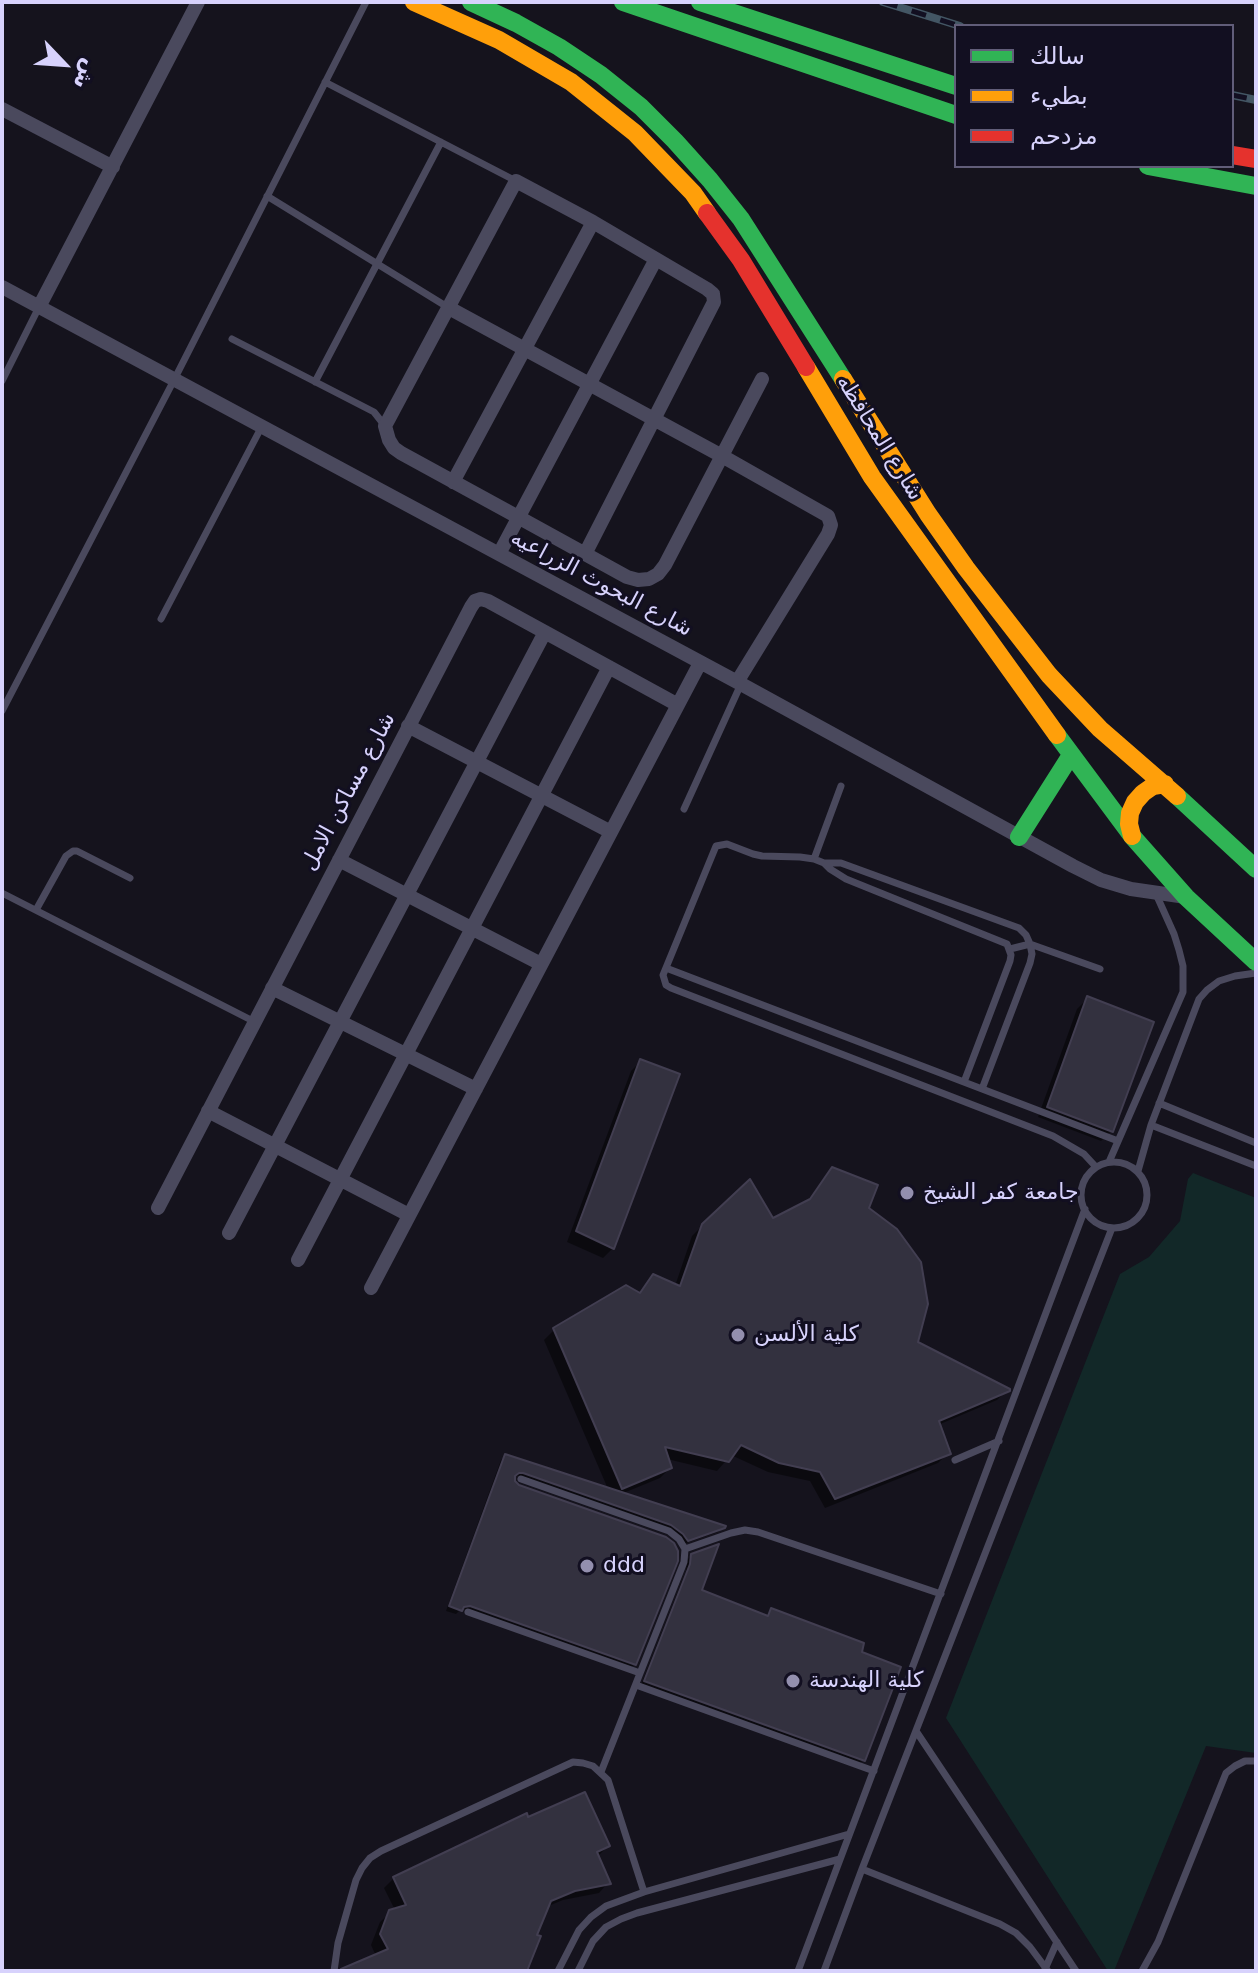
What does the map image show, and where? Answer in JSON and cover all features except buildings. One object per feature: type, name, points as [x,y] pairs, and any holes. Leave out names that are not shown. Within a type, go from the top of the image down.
[{"type":"main road","name":"شارع المحافظه","points":[[414,2],[499,40],[571,82],[635,133],[693,193],[741,260],[872,477],[1071,755],[1132,836],[1186,897],[1256,962]]},
{"type":"main road","name":"شارع المحافظه","points":[[471,2],[540,36],[601,75],[641,107],[675,141],[741,219],[892,458],[966,568],[1049,675],[1109,737],[1165,784],[1256,869]]},
{"type":"main road","points":[[623,2],[954,114]]},
{"type":"main road","points":[[700,2],[954,85]]},
{"type":"main road","points":[[1234,155],[1256,159]]},
{"type":"main road","points":[[1159,168],[1256,186]]},
{"type":"main road","points":[[1019,837],[1071,755]]},
{"type":"main road","points":[[1132,836],[1129,824],[1135,802],[1153,786],[1165,784]]},
{"type":"street","points":[[39,307],[198,2]]},
{"type":"street","points":[[2,109],[113,167]]},
{"type":"street","points":[[585,554],[714,302],[713,294],[593,222],[516,181],[385,426],[394,448],[453,482],[627,577],[649,579],[665,565],[762,379]]},
{"type":"street","points":[[453,482],[593,222]]},
{"type":"street","points":[[499,554],[656,259]]},
{"type":"street","name":"شارع البحوث الزراعيه","points":[[2,287],[1101,880],[1131,889],[1186,897]]},
{"type":"street","points":[[449,308],[828,516],[831,525],[828,534],[739,683]]},
{"type":"street","name":"شارع مساكن الامل","points":[[158,1208],[475,601],[488,601],[678,705]]},
{"type":"street","points":[[229,1233],[545,632]]},
{"type":"street","points":[[371,1288],[700,663]]},
{"type":"street","points":[[298,1260],[609,667]]},
{"type":"street","points":[[408,726],[611,832]]},
{"type":"street","points":[[339,860],[541,964]]},
{"type":"street","points":[[272,988],[476,1089]]},
{"type":"street","points":[[208,1111],[409,1215]]},
{"type":"lane","points":[[2,711],[366,2]]},
{"type":"lane","points":[[325,82],[516,181]]},
{"type":"lane","points":[[315,382],[441,142]]},
{"type":"lane","points":[[267,196],[449,308]]},
{"type":"lane","points":[[2,381],[39,307]]},
{"type":"lane","points":[[232,339],[374,412],[385,426]]},
{"type":"lane","points":[[161,619],[262,426]]},
{"type":"lane","points":[[684,809],[739,683]]},
{"type":"lane","points":[[814,859],[841,786]]},
{"type":"lane","points":[[982,1089],[1030,963],[1030,944],[1019,928],[841,863],[762,856],[727,844],[716,846],[666,968],[666,985],[1053,1136],[1084,1154],[1096,1167]]},
{"type":"lane","points":[[36,910],[66,856],[73,851],[130,878]]},
{"type":"lane","points":[[824,863],[846,879],[1002,940],[1010,949],[1010,961],[964,1082]]},
{"type":"lane","points":[[2,893],[255,1022]]},
{"type":"lane","points":[[1109,1162],[1183,992],[1183,966],[1179,950],[1156,894]]},
{"type":"lane","points":[[1010,949],[1030,944],[1100,969]]},
{"type":"lane","points":[[666,968],[1118,1141]]},
{"type":"lane","points":[[1138,1171],[1151,1125],[1199,999],[1219,981],[1256,973]]},
{"type":"lane","points":[[1159,1103],[1256,1143]]},
{"type":"lane","points":[[1151,1125],[1256,1166]]},
{"type":"lane","points":[[1109,1162],[1124,1163],[1138,1171],[1145,1181],[1147,1192],[1142,1213],[1134,1222],[1112,1228],[1096,1222],[1085,1209],[1081,1191],[1089,1174],[1096,1167],[1109,1162]]},
{"type":"lane","points":[[798,1971],[1085,1209]]},
{"type":"lane","points":[[824,1971],[1112,1228]]},
{"type":"lane","points":[[955,1460],[999,1441]]},
{"type":"lane","points":[[521,1479],[669,1531],[685,1549],[684,1562],[601,1772]]},
{"type":"lane","points":[[685,1549],[731,1533],[745,1530],[758,1532],[941,1594]]},
{"type":"lane","points":[[468,1612],[640,1673]]},
{"type":"lane","points":[[636,1685],[874,1771]]},
{"type":"lane","points":[[916,1731],[1076,1971]]},
{"type":"lane","points":[[1142,1971],[1158,1942],[1226,1773],[1245,1761],[1256,1761]]},
{"type":"lane","points":[[334,1971],[338,1943],[356,1880],[370,1858],[573,1762],[593,1766],[608,1780],[644,1892]]},
{"type":"lane","points":[[558,1971],[579,1930],[606,1906],[644,1892],[849,1834]]},
{"type":"lane","points":[[578,1971],[593,1941],[606,1927],[621,1919],[840,1859]]},
{"type":"lane","points":[[862,1869],[1000,1924],[1016,1933],[1046,1970]]},
{"type":"lane","points":[[1046,1970],[1057,1942]]},
{"type":"green space","points":[[1193,1173],[1256,1198],[1256,1753],[1206,1746],[1114,1971],[1108,1971],[946,1718],[1120,1274],[1149,1257],[1180,1221],[1188,1179]]},
{"type":"railway","points":[[883,2],[954,24]]},
{"type":"railway","points":[[1234,95],[1256,100]]},
{"type":"traffic: fast","points":[[471,2],[559,47],[601,75],[641,107],[675,141],[741,219],[843,379]]},
{"type":"traffic: fast","points":[[623,2],[954,114]]},
{"type":"traffic: fast","points":[[700,2],[954,85]]},
{"type":"traffic: fast","points":[[1159,168],[1256,186]]},
{"type":"traffic: fast","points":[[1057,735],[1132,836],[1186,897],[1256,962]]},
{"type":"traffic: fast","points":[[1019,837],[1071,755]]},
{"type":"traffic: fast","points":[[1177,796],[1256,869]]},
{"type":"traffic: slow","points":[[414,2],[499,40],[571,82],[635,133],[693,193],[707,213]]},
{"type":"traffic: slow","points":[[806,367],[872,477],[1057,735]]},
{"type":"traffic: slow","points":[[843,379],[928,514],[1049,675],[1100,729],[1177,796]]},
{"type":"traffic: slow","points":[[1132,836],[1129,824],[1135,802],[1153,786],[1165,784]]},
{"type":"traffic: jam","points":[[1234,155],[1256,159]]},
{"type":"traffic: jam","points":[[707,213],[741,260],[806,367]]},
{"type":"place","name":"جامعة كفر الشيخ","points":[[907,1193]]},
{"type":"place","name":"كلية الألسن","points":[[738,1335]]},
{"type":"place","name":"ddd","points":[[587,1566]]},
{"type":"place","name":"كلية الهندسة","points":[[793,1681]]}]
